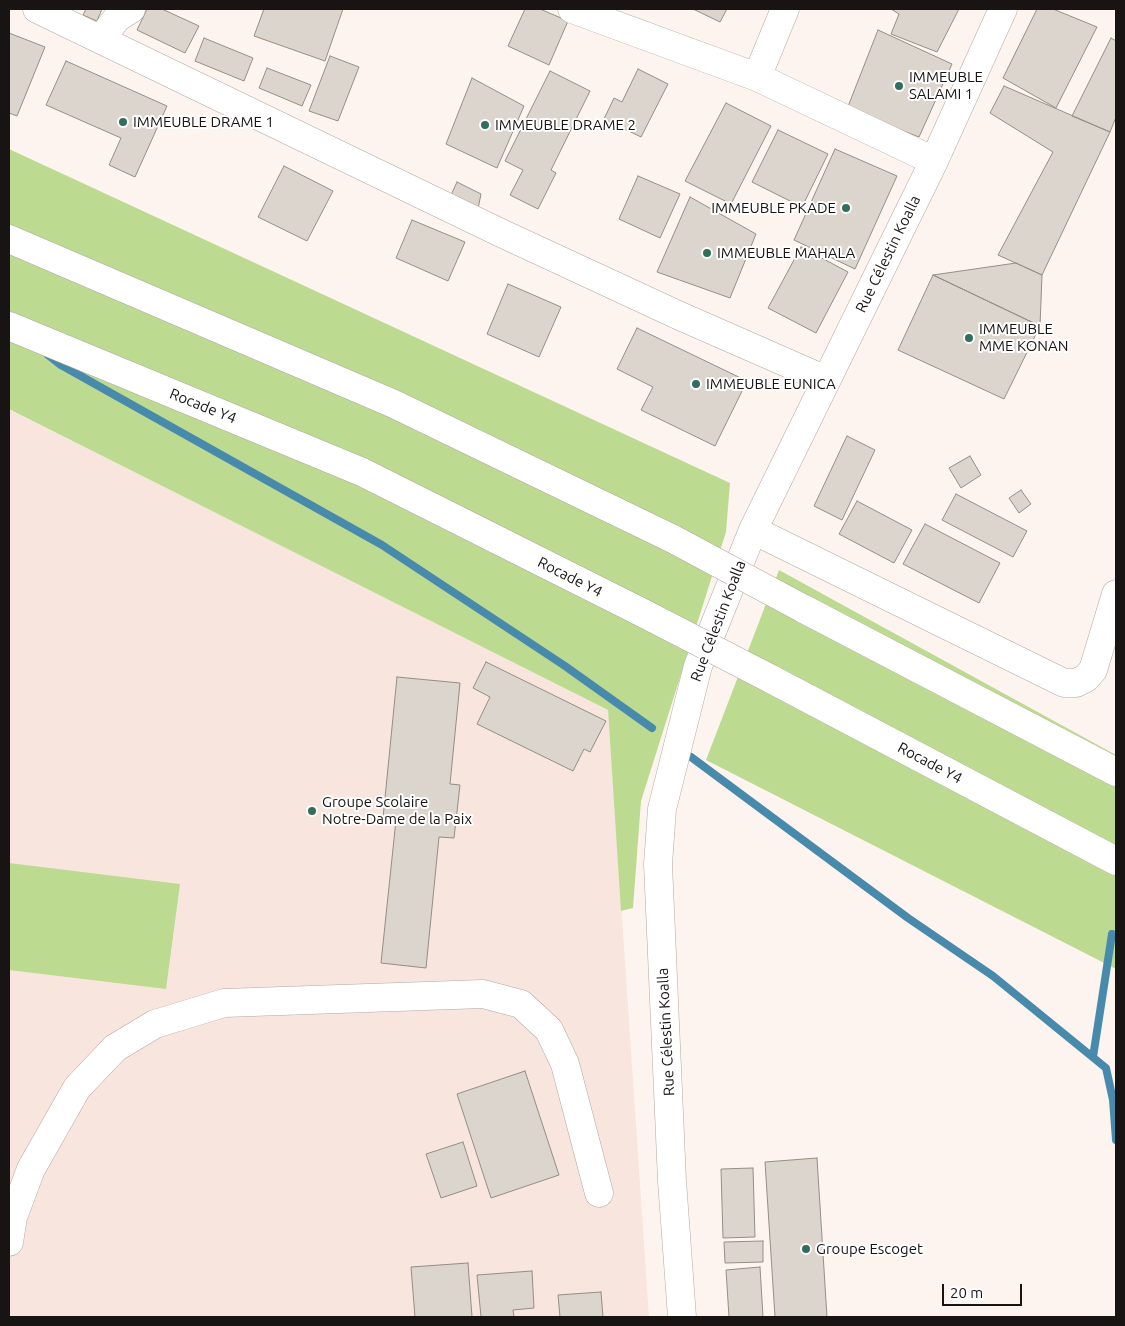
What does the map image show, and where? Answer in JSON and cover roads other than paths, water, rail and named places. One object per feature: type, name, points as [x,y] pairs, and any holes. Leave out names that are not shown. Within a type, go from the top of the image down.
[{"type":"main road","points":[[37,9],[501,233],[680,316],[826,380]]},
{"type":"main road","points":[[101,39],[118,18],[131,9]]},
{"type":"main road","points":[[572,9],[757,77],[934,161]]},
{"type":"main road","points":[[757,77],[785,9]]},
{"type":"main road","name":"Rue Célestin Koalla","points":[[682,1317],[672,1180],[658,864],[662,818],[698,666],[753,530],[934,161],[1003,9]]},
{"type":"main road","points":[[9,239],[394,404],[673,539],[1116,772]]},
{"type":"main road","name":"Rocade Y4","points":[[9,326],[362,472],[772,679],[1116,861]]},
{"type":"main road","points":[[753,530],[1064,683],[1076,683],[1086,678],[1093,670],[1116,594]]},
{"type":"main road","points":[[9,1242],[13,1217],[31,1169],[77,1088],[115,1048],[156,1024],[224,1003],[483,994],[521,1004],[549,1030],[565,1064],[599,1193]]},
{"type":"waterway","points":[[47,354],[61,365],[382,545],[565,666],[652,728]]},
{"type":"waterway","points":[[691,757],[908,918],[993,976],[1106,1068],[1113,1100],[1116,1140]]},
{"type":"waterway","points":[[1093,1057],[1112,934]]},
{"type":"place","name":"IMMEUBLE SALAMI 1","points":[[899,86]]},
{"type":"place","name":"IMMEUBLE DRAME 1","points":[[123,122]]},
{"type":"place","name":"IMMEUBLE DRAME 2","points":[[485,125]]},
{"type":"place","name":"IMMEUBLE PKADE","points":[[846,208]]},
{"type":"place","name":"IMMEUBLE MAHALA","points":[[707,253]]},
{"type":"place","name":"IMMEUBLE MME KONAN","points":[[969,338]]},
{"type":"place","name":"IMMEUBLE EUNICA","points":[[696,384]]},
{"type":"place","name":"Groupe Scolaire Notre-Dame de la Paix","points":[[312,811]]},
{"type":"place","name":"Groupe Escoget","points":[[806,1249]]}]
